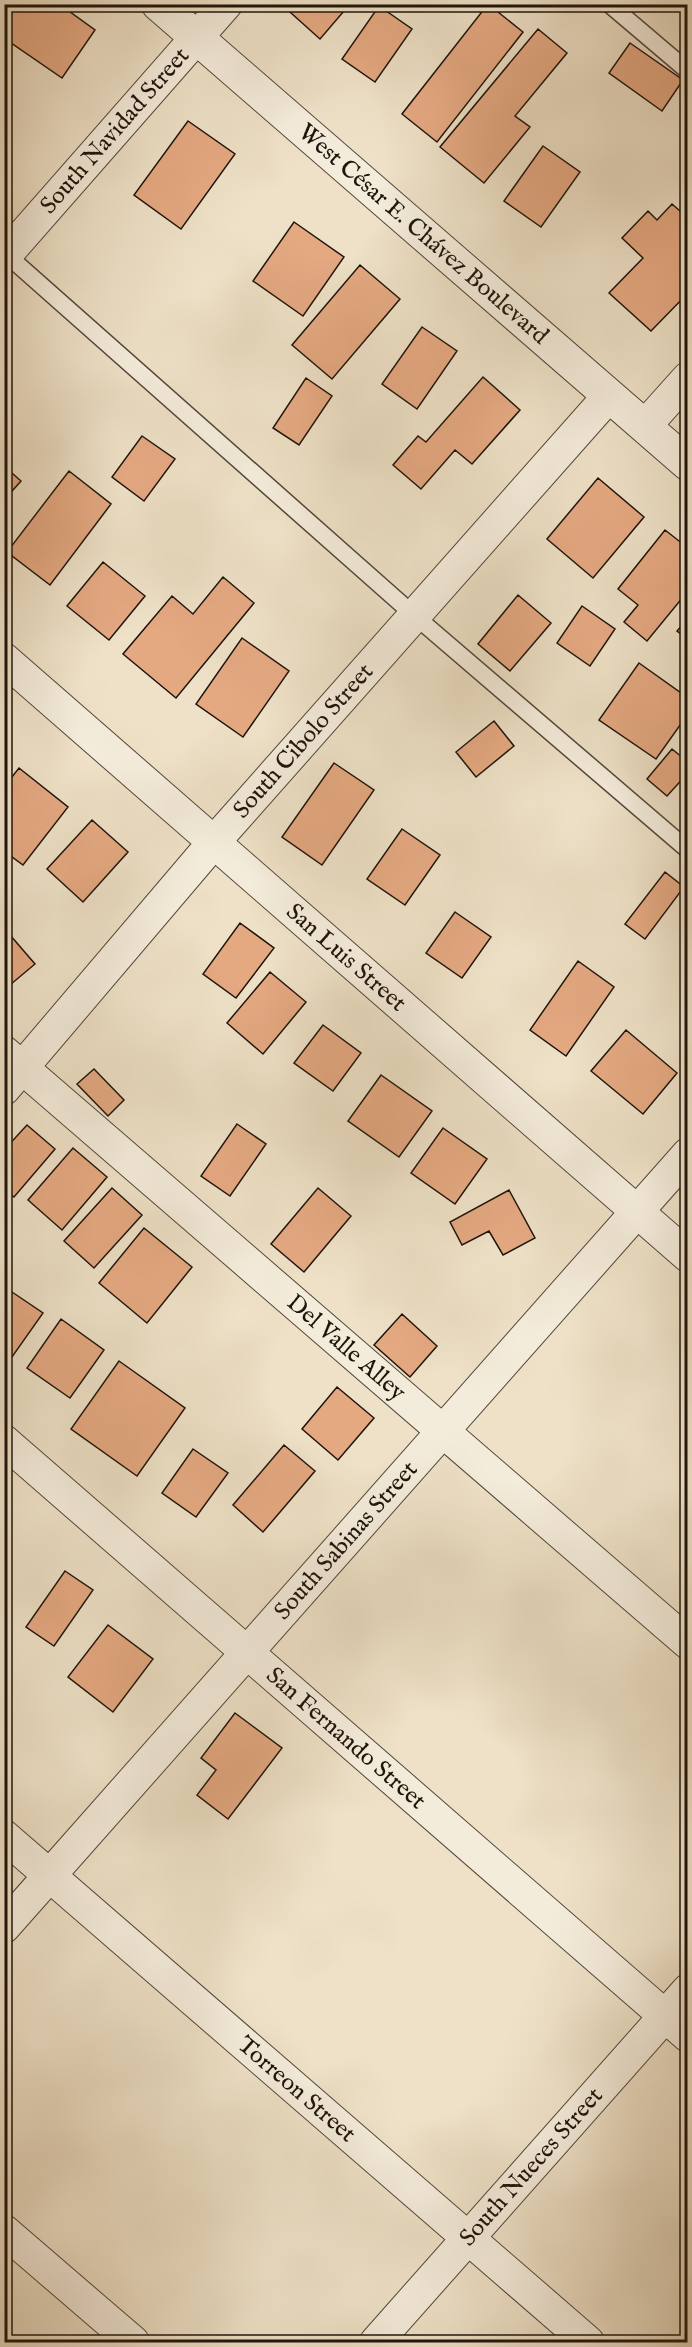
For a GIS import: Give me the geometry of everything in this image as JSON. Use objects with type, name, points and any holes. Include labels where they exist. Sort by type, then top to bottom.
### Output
[{"type":"street","name":"West César E. Chávez Boulevard","points":[[158,4],[687,464]]},
{"type":"street","name":"South Navidad Street","points":[[6,256],[226,4]]},
{"type":"street","points":[[645,426],[687,378]]},
{"type":"street","name":"South Cibolo Street","points":[[11,1070],[608,397]]},
{"type":"street","name":"San Luis Street","points":[[4,659],[687,1256]]},
{"type":"street","name":"Del Valle Alley","points":[[11,1070],[443,1430],[687,1643]]},
{"type":"street","name":"South Sabinas Street","points":[[4,1928],[687,1155]]},
{"type":"street","name":"San Fernando Street","points":[[4,1442],[676,2026]]},
{"type":"street","name":"Torreon Street","points":[[4,1836],[588,2343]]},
{"type":"street","name":"South Nueces Street","points":[[376,2343],[468,2239],[676,2026],[687,1990]]},
{"type":"street","points":[[4,2231],[133,2343]]},
{"type":"lane","points":[[609,4],[687,71]]},
{"type":"lane","points":[[6,256],[415,616],[687,850]]},
{"type":"building","points":[[18,4],[59,4],[95,30],[62,78],[4,38],[4,24]]},
{"type":"building","points":[[281,4],[350,4],[320,39]]},
{"type":"building","points":[[488,4],[523,32],[437,142],[402,114]]},
{"type":"building","points":[[379,6],[412,29],[375,82],[342,59]]},
{"type":"building","points":[[538,29],[567,53],[515,116],[530,127],[484,183],[440,147]]},
{"type":"building","points":[[630,43],[683,80],[662,111],[609,73]]},
{"type":"building","points":[[188,121],[235,154],[181,229],[134,195]]},
{"type":"building","points":[[543,146],[580,172],[541,227],[504,201]]},
{"type":"building","points":[[672,204],[688,218],[688,237],[685,240],[688,243],[688,293],[651,331],[609,293],[643,258],[622,238],[648,211],[657,220]]},
{"type":"building","points":[[294,222],[344,257],[303,316],[253,281]]},
{"type":"building","points":[[360,265],[400,299],[332,379],[292,345]]},
{"type":"building","points":[[422,327],[457,351],[417,409],[382,384]]},
{"type":"building","points":[[483,377],[520,410],[472,464],[455,450],[421,489],[393,465],[418,436],[426,442]]},
{"type":"building","points":[[306,378],[332,396],[299,445],[273,428]]},
{"type":"building","points":[[142,436],[175,459],[144,501],[112,477]]},
{"type":"building","points":[[4,466],[21,481],[4,500]]},
{"type":"building","points":[[69,471],[111,504],[50,585],[7,552]]},
{"type":"building","points":[[598,478],[644,517],[593,578],[547,539]]},
{"type":"building","points":[[665,530],[688,548],[688,591],[647,641],[624,622],[638,605],[618,589]]},
{"type":"building","points":[[103,562],[145,596],[109,640],[67,606]]},
{"type":"building","points":[[223,577],[254,603],[176,698],[123,654],[172,596],[193,614]]},
{"type":"building","points":[[518,595],[551,623],[510,671],[478,644]]},
{"type":"building","points":[[582,606],[615,629],[590,666],[557,643]]},
{"type":"building","points":[[688,618],[688,639],[677,631]]},
{"type":"building","points":[[242,638],[289,671],[243,737],[196,704]]},
{"type":"building","points":[[639,663],[688,698],[688,714],[656,759],[599,720]]},
{"type":"building","points":[[494,721],[514,746],[476,777],[456,752]]},
{"type":"building","points":[[672,749],[688,762],[688,773],[667,796],[647,779]]},
{"type":"building","points":[[334,763],[374,790],[322,865],[282,837]]},
{"type":"building","points":[[19,768],[68,807],[23,865],[4,851],[4,787]]},
{"type":"building","points":[[92,820],[128,852],[83,902],[47,869]]},
{"type":"building","points":[[402,829],[440,855],[405,905],[367,879]]},
{"type":"building","points":[[665,872],[684,887],[645,939],[625,924]]},
{"type":"building","points":[[455,912],[491,937],[462,978],[426,953]]},
{"type":"building","points":[[240,923],[274,948],[236,998],[203,974]]},
{"type":"building","points":[[4,928],[35,964],[4,990]]},
{"type":"building","points":[[578,961],[614,987],[566,1056],[530,1030]]},
{"type":"building","points":[[270,972],[306,1002],[263,1054],[227,1023]]},
{"type":"building","points":[[323,1025],[361,1053],[333,1091],[294,1063]]},
{"type":"building","points":[[626,1030],[677,1073],[643,1114],[591,1071]]},
{"type":"building","points":[[94,1069],[124,1100],[108,1116],[77,1084]]},
{"type":"building","points":[[381,1075],[432,1111],[399,1157],[348,1121]]},
{"type":"building","points":[[237,1124],[266,1144],[230,1196],[201,1176]]},
{"type":"building","points":[[27,1125],[55,1149],[14,1197],[4,1189],[4,1150]]},
{"type":"building","points":[[443,1128],[487,1159],[455,1204],[411,1173]]},
{"type":"building","points":[[73,1148],[107,1177],[62,1230],[28,1200]]},
{"type":"building","points":[[112,1188],[142,1215],[94,1268],[64,1241]]},
{"type":"building","points":[[318,1188],[351,1216],[304,1272],[271,1244]]},
{"type":"building","points":[[509,1190],[535,1238],[503,1255],[489,1231],[462,1245],[450,1222]]},
{"type":"building","points":[[144,1228],[192,1267],[147,1323],[99,1283]]},
{"type":"building","points":[[12,1292],[43,1313],[12,1357],[4,1351],[4,1302]]},
{"type":"building","points":[[402,1314],[437,1346],[410,1377],[374,1345]]},
{"type":"building","points":[[61,1319],[104,1350],[70,1398],[27,1368]]},
{"type":"building","points":[[119,1361],[185,1408],[137,1476],[71,1429]]},
{"type":"building","points":[[337,1387],[374,1418],[338,1460],[302,1429]]},
{"type":"building","points":[[284,1445],[315,1471],[263,1532],[233,1505]]},
{"type":"building","points":[[193,1449],[228,1473],[196,1517],[162,1493]]},
{"type":"building","points":[[65,1571],[93,1590],[54,1646],[26,1627]]},
{"type":"building","points":[[108,1625],[153,1659],[113,1712],[68,1677]]},
{"type":"building","points":[[235,1713],[282,1748],[228,1819],[197,1795],[216,1770],[201,1758]]}]
